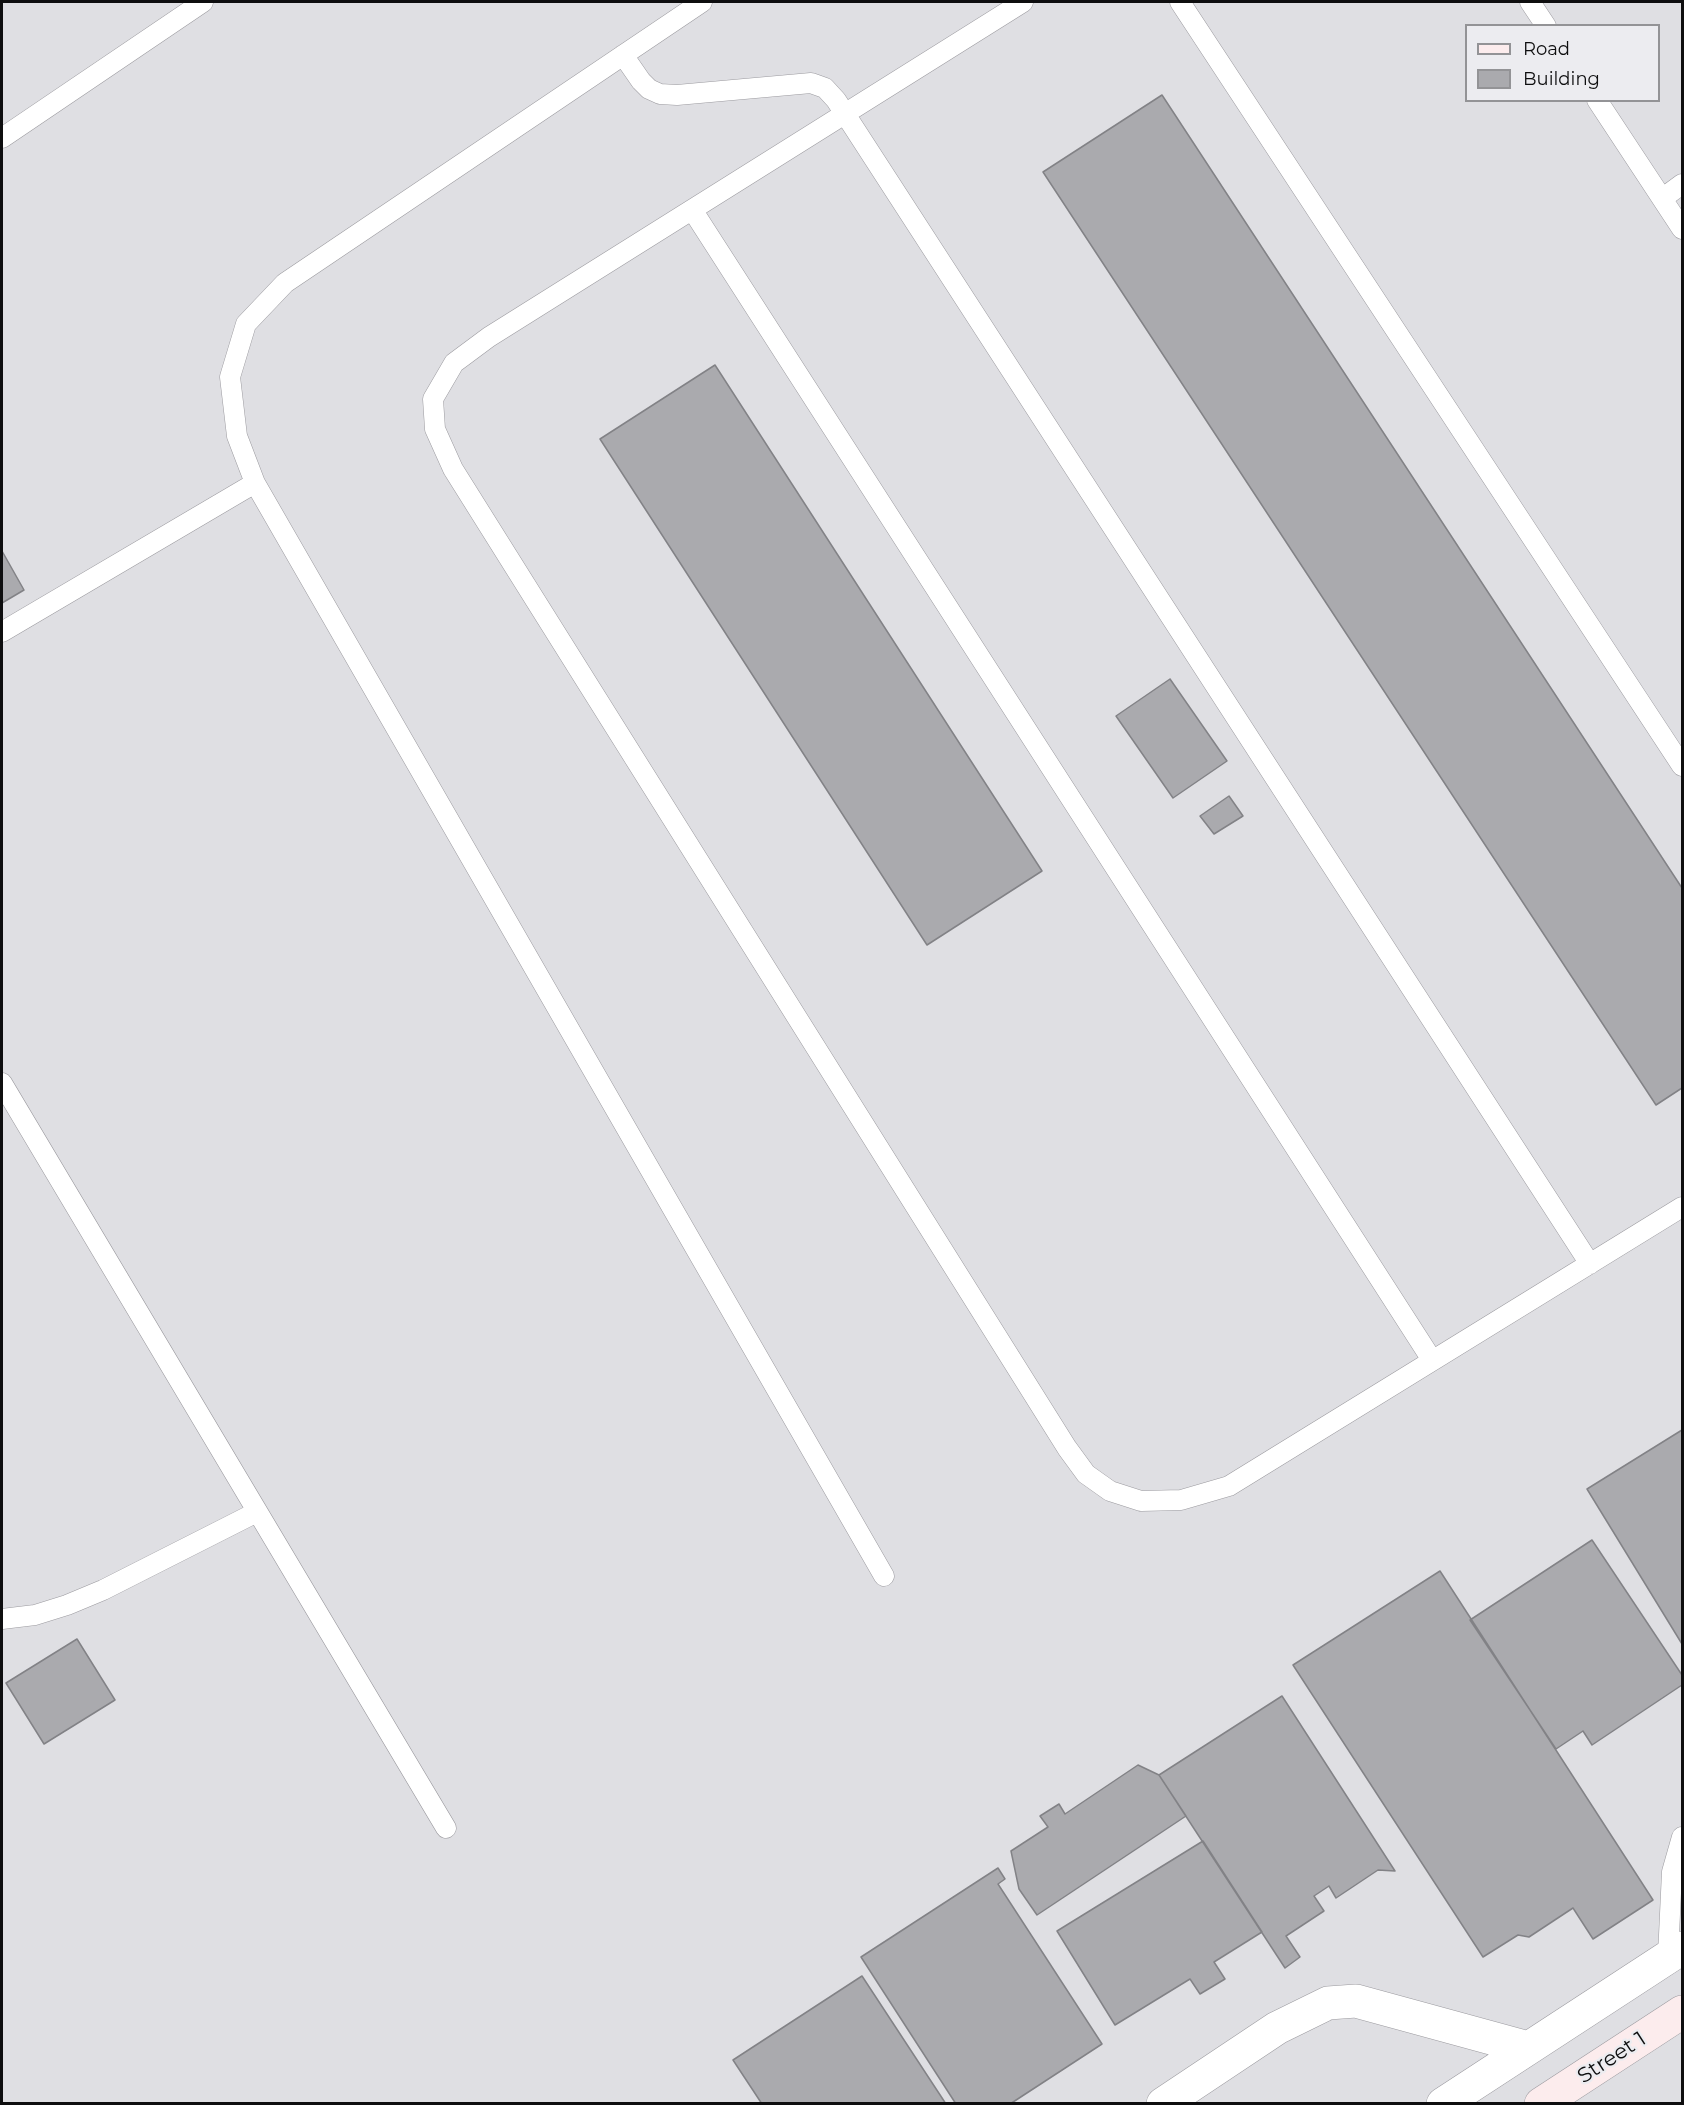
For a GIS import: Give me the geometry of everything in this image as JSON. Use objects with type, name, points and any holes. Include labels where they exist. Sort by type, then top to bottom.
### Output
[{"type":"street","points":[[1443,2103],[1676,1952]]},
{"type":"street","points":[[1162,2103],[1277,2028],[1328,2003],[1356,2001],[1528,2048]]},
{"type":"street","name":"Street 1","points":[[1541,2103],[1683,2012]]},
{"type":"lane","points":[[2,138],[203,2]]},
{"type":"lane","points":[[702,2],[285,282],[246,324],[230,377],[237,436],[255,483],[884,1576]]},
{"type":"lane","points":[[1023,2],[489,337],[454,363],[433,399],[435,429],[453,469],[1067,1448],[1086,1474],[1110,1491],[1141,1501],[1181,1500],[1229,1486],[1683,1207]]},
{"type":"lane","points":[[1180,2],[1683,766]]},
{"type":"lane","points":[[1530,2],[1545,24]]},
{"type":"lane","points":[[623,55],[641,81],[660,94],[676,95],[811,83],[825,88],[846,113],[1590,1264]]},
{"type":"lane","points":[[1598,102],[1683,229]]},
{"type":"lane","points":[[1663,198],[1683,184]]},
{"type":"lane","points":[[693,211],[1432,1360]]},
{"type":"lane","points":[[2,632],[255,483]]},
{"type":"lane","points":[[2,1083],[446,1828]]},
{"type":"lane","points":[[2,1619],[35,1615],[103,1590],[257,1512]]},
{"type":"lane","points":[[1676,1952],[1672,1872],[1683,1838]]},
{"type":"building","points":[[1162,95],[1682,888],[1682,1088],[1656,1105],[1043,172]]},
{"type":"building","points":[[715,365],[1042,871],[927,945],[600,439]]},
{"type":"building","points":[[2,551],[24,590],[2,603]]},
{"type":"building","points":[[1170,679],[1227,761],[1173,798],[1116,716]]},
{"type":"building","points":[[1229,796],[1243,816],[1214,834],[1200,816]]},
{"type":"building","points":[[1682,1430],[1682,1644],[1587,1489]]},
{"type":"building","points":[[1592,1540],[1682,1675],[1682,1685],[1592,1745],[1583,1731],[1556,1749],[1470,1620]]},
{"type":"building","points":[[1440,1571],[1653,1900],[1593,1939],[1573,1908],[1529,1937],[1518,1935],[1483,1957],[1293,1665]]},
{"type":"building","points":[[77,1639],[115,1700],[44,1744],[6,1683]]},
{"type":"building","points":[[1282,1696],[1395,1871],[1378,1870],[1336,1898],[1329,1886],[1314,1896],[1324,1911],[1286,1936],[1300,1957],[1285,1968],[1159,1775]]},
{"type":"building","points":[[1138,1765],[1159,1775],[1186,1816],[1037,1915],[1019,1889],[1011,1851],[1048,1827],[1040,1816],[1059,1804],[1065,1814]]},
{"type":"building","points":[[1203,1841],[1262,1932],[1214,1962],[1225,1979],[1200,1994],[1190,1979],[1115,2025],[1057,1931]]},
{"type":"building","points":[[998,1868],[1005,1879],[998,1884],[1102,2044],[1010,2104],[956,2104],[861,1957]]},
{"type":"building","points":[[862,1976],[946,2104],[762,2104],[733,2060]]}]
